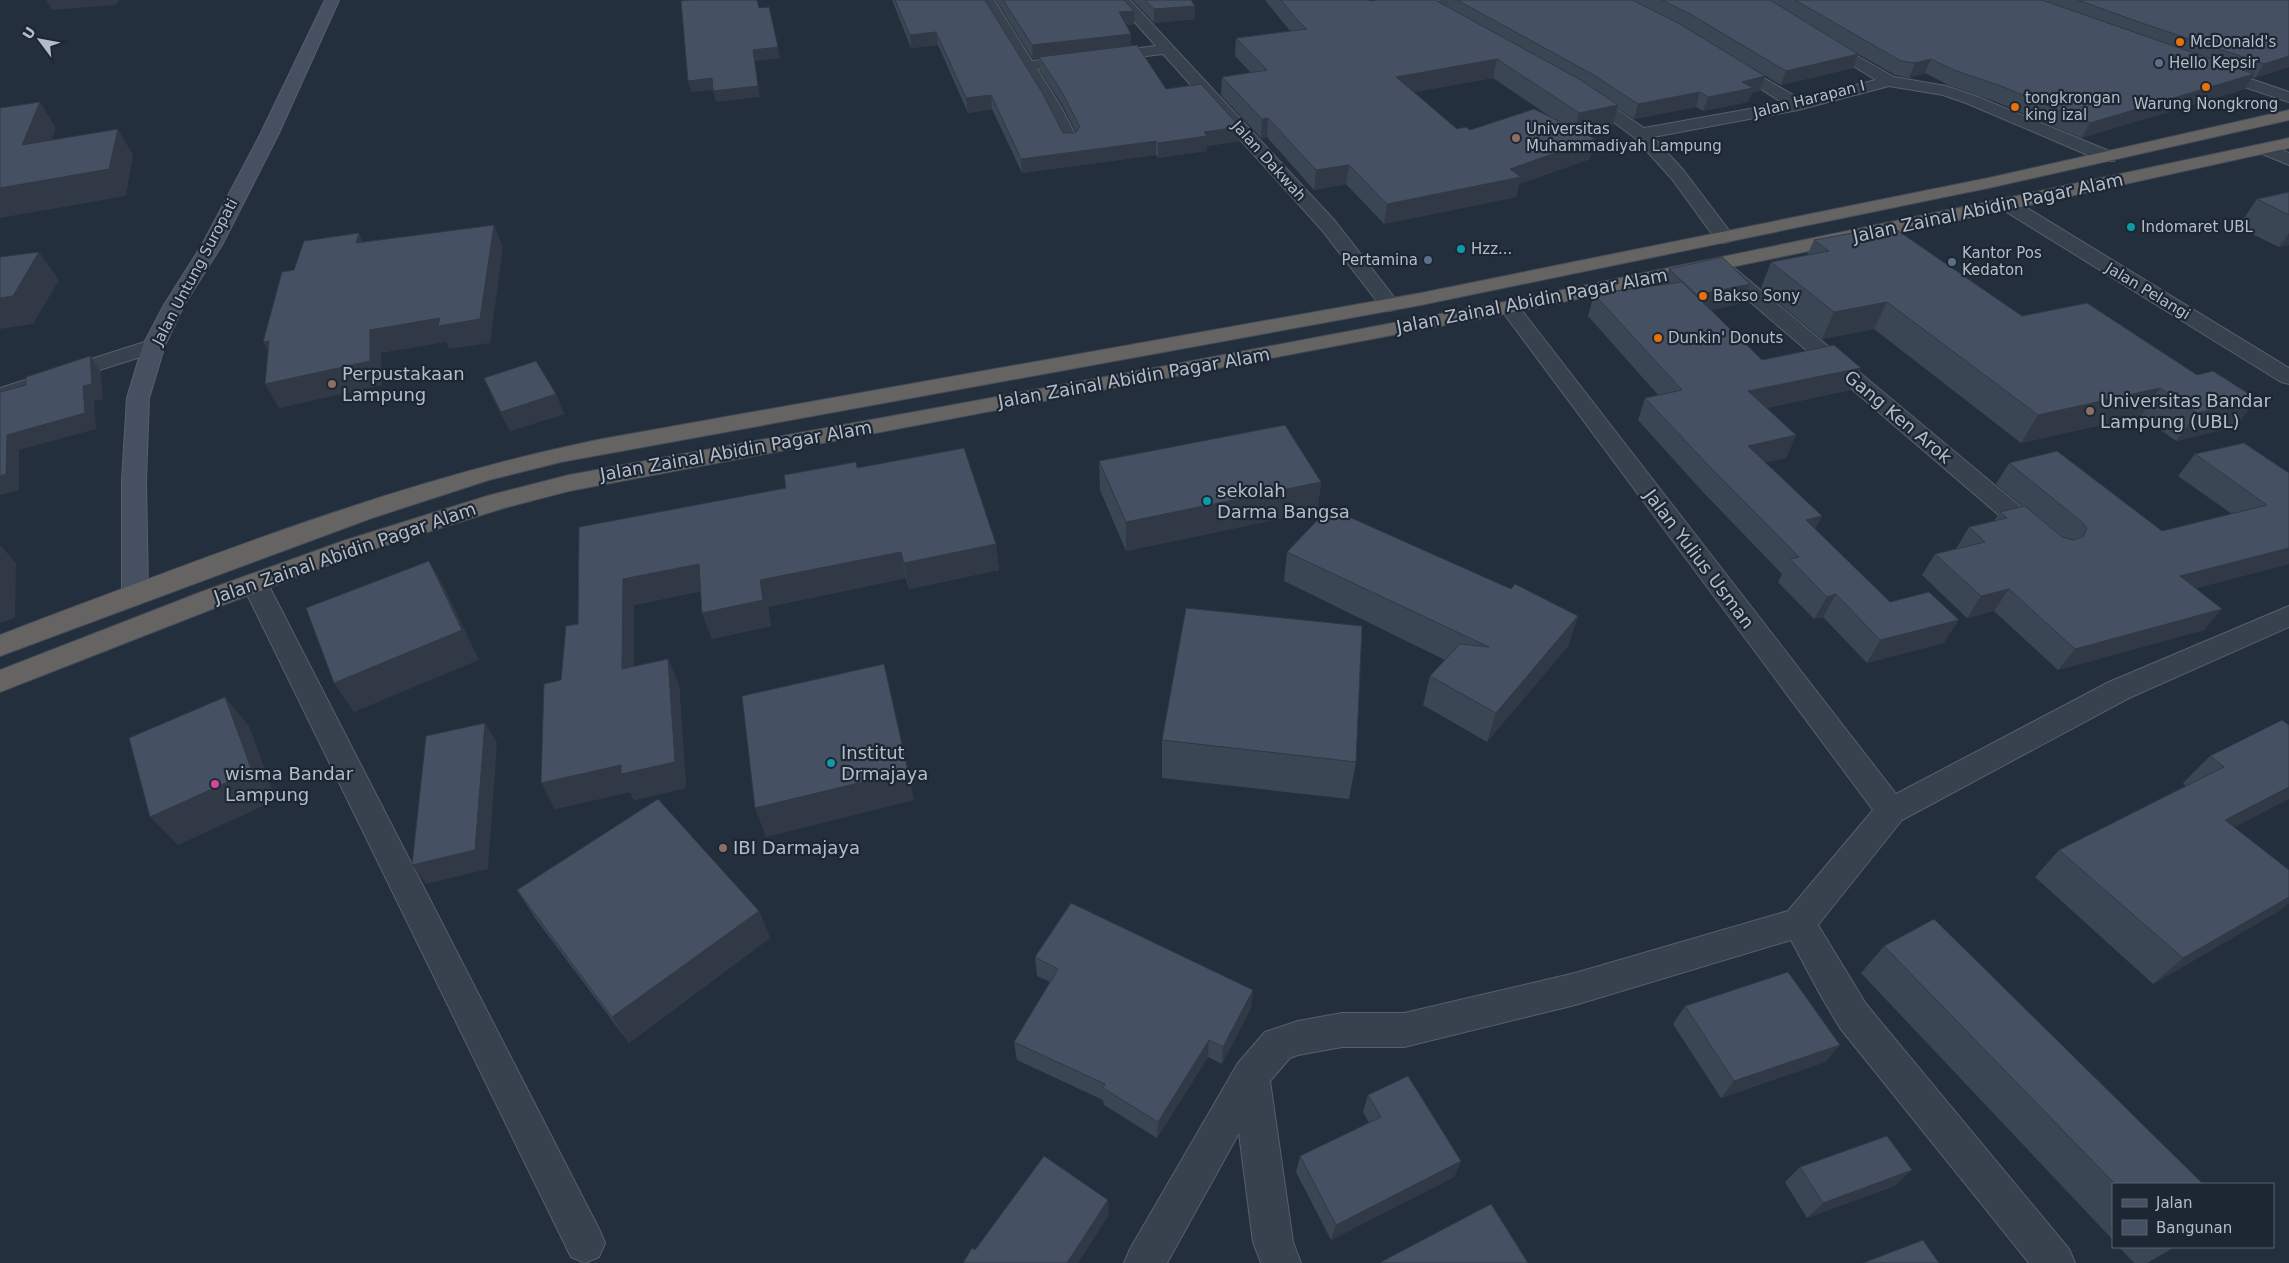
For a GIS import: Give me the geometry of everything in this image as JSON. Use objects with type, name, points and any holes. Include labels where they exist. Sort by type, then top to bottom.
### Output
[{"type":"highway","name":"Jalan Zainal Abidin Pagar Alam","points":[[0,646],[135,594],[402,498],[497,468],[583,450],[1390,305],[2108,157],[2289,115]]},
{"type":"highway","name":"Jalan Zainal Abidin Pagar Alam","points":[[0,681],[381,538],[500,500],[569,483],[1176,371],[1508,307],[2289,144]]},
{"type":"highway","points":[[1013,373],[1022,399]]},
{"type":"main road","name":"Jalan Untung Suropati","points":[[135,594],[134,480],[138,398],[154,345],[174,304],[212,244],[269,134],[332,0]]},
{"type":"street","points":[[987,0],[1053,107],[1070,142]]},
{"type":"street","name":"Jalan Dakwah","points":[[1122,0],[1328,225],[1390,305]]},
{"type":"street","points":[[1421,4],[1462,0]]},
{"type":"street","points":[[1421,4],[1444,17]]},
{"type":"street","name":"Jalan Harapan I","points":[[1814,36],[1889,81],[1946,91],[1972,100],[2108,157]]},
{"type":"street","points":[[1028,66],[1168,49]]},
{"type":"street","points":[[1722,58],[1798,105]]},
{"type":"street","points":[[2197,66],[2289,97]]},
{"type":"street","name":"Jalan Harapan I","points":[[1641,134],[1798,105],[1889,81]]},
{"type":"street","points":[[1572,88],[1641,134],[1678,176],[1724,237]]},
{"type":"street","points":[[2266,149],[2289,160]]},
{"type":"street","name":"Jalan Pelangi","points":[[2007,204],[2289,377]]},
{"type":"street","name":"Gang Ken Arok","points":[[1717,264],[2049,545]]},
{"type":"street","name":"Jalan Yulius Usman","points":[[1508,307],[1891,811]]},
{"type":"street","points":[[0,394],[154,345]]},
{"type":"street","points":[[255,584],[585,1243]]},
{"type":"street","points":[[1144,1263],[1252,1076],[1278,1044],[1298,1038],[1342,1030],[1404,1030],[1575,989],[1799,923],[1891,811],[2119,690],[2289,616]]},
{"type":"street","points":[[1799,923],[1833,986],[1853,1016],[2055,1263]]},
{"type":"street","points":[[1252,1076],[1273,1242],[1281,1263]]},
{"type":"building","points":[[757,0],[759,8],[769,7],[778,47],[753,50],[758,86],[713,91],[712,78],[688,81],[681,1]]},
{"type":"building","points":[[895,0],[985,0],[1043,94],[1063,133],[1075,133],[1080,127],[1062,92],[1039,57],[1137,45],[1166,89],[1201,84],[1240,127],[1204,132],[1207,136],[1021,159],[991,95],[966,98],[936,32],[910,35]]},
{"type":"building","points":[[1003,0],[1124,0],[1134,11],[1119,12],[1131,34],[1032,45]]},
{"type":"building","points":[[1145,0],[1191,0],[1195,6],[1154,9]]},
{"type":"building","points":[[1281,0],[1435,0],[1579,79],[1618,105],[1579,113],[1497,59],[1396,77],[1457,129],[1466,127],[1470,130],[1534,109],[1595,139],[1510,169],[1521,177],[1387,204],[1349,165],[1316,170],[1268,118],[1262,119],[1222,77],[1267,70],[1236,38],[1307,29]]},
{"type":"building","points":[[1457,0],[1632,0],[1678,23],[1765,76],[1742,82],[1753,88],[1708,97],[1700,92],[1638,104],[1592,74]]},
{"type":"building","points":[[1662,0],[1770,0],[1858,54],[1786,71],[1690,14]]},
{"type":"building","points":[[1795,0],[2042,0],[2254,74],[2090,123],[2001,86],[1954,70],[1931,59],[1915,63],[1901,61]]},
{"type":"building","points":[[2078,0],[2289,0],[2289,56],[2264,64]]},
{"type":"building","points":[[40,102],[22,145],[118,129],[109,169],[0,188],[0,108]]},
{"type":"building","points":[[2289,192],[2289,215],[2257,199]]},
{"type":"building","points":[[494,225],[480,319],[438,326],[440,318],[370,330],[370,361],[265,384],[269,341],[263,342],[282,272],[294,270],[304,241],[359,233],[356,243]]},
{"type":"building","points":[[1891,226],[2022,316],[2087,303],[2197,375],[2213,371],[2257,399],[2197,413],[2160,388],[2038,415],[1887,302],[1834,312],[1771,262],[1829,251],[1814,240]]},
{"type":"building","points":[[39,252],[13,296],[0,298],[0,257]]},
{"type":"building","points":[[1722,257],[1750,284],[1697,295],[1669,269]]},
{"type":"building","points":[[1682,282],[1762,360],[1834,345],[1861,368],[1748,391],[1796,435],[1748,446],[1822,516],[1806,520],[1890,602],[1929,592],[1959,620],[1880,640],[1836,594],[1827,597],[1790,559],[1799,557],[1645,398],[1682,390],[1594,294]]},
{"type":"building","points":[[90,356],[92,384],[83,386],[85,413],[7,435],[6,474],[0,476],[0,392],[26,385],[26,377]]},
{"type":"building","points":[[536,361],[556,394],[501,412],[484,378]]},
{"type":"building","points":[[1285,425],[1321,482],[1126,522],[1099,461]]},
{"type":"building","points":[[2244,443],[2289,473],[2289,548],[2180,576],[2222,609],[2075,649],[2009,589],[1981,596],[1935,554],[1985,542],[1969,527],[2007,518],[2000,512],[2025,506],[2062,537],[2073,540],[2083,537],[2087,528],[2082,522],[2009,463],[2057,451],[2162,531],[2267,505],[2195,454]]},
{"type":"building","points":[[964,448],[996,544],[904,563],[901,552],[760,580],[763,600],[702,613],[699,564],[623,579],[622,669],[668,659],[675,762],[621,774],[621,765],[541,783],[544,684],[561,680],[566,626],[578,624],[579,527],[786,488],[784,475],[856,462],[857,468]]},
{"type":"building","points":[[1329,508],[1511,589],[1515,584],[1578,616],[1496,713],[1430,676],[1460,644],[1489,647],[1287,552]]},
{"type":"building","points":[[429,561],[462,630],[334,683],[306,608]]},
{"type":"building","points":[[1186,608],[1362,626],[1356,762],[1162,740]]},
{"type":"building","name":"Institut Drmajaya","points":[[884,664],[908,771],[755,808],[742,696]]},
{"type":"building","points":[[225,697],[252,771],[150,817],[129,738]]},
{"type":"building","points":[[2282,720],[2289,725],[2289,787],[2225,820],[2289,870],[2289,897],[2183,958],[2059,850],[2224,767],[2210,756]]},
{"type":"building","points":[[485,723],[475,850],[412,865],[426,736]]},
{"type":"building","points":[[658,799],[759,911],[612,1017],[517,890]]},
{"type":"building","points":[[1071,903],[1253,990],[1223,1047],[1209,1040],[1158,1122],[1103,1088],[1105,1084],[1014,1042],[1058,969],[1035,957]]},
{"type":"building","points":[[1934,919],[2202,1183],[2114,1183],[1884,946]]},
{"type":"building","points":[[1788,972],[1840,1045],[1734,1081],[1685,1006]]},
{"type":"building","points":[[1408,1076],[1461,1161],[1336,1225],[1300,1156],[1381,1117],[1368,1095]]},
{"type":"building","points":[[1887,1136],[1912,1170],[1823,1203],[1800,1167]]},
{"type":"building","points":[[1044,1156],[1108,1200],[1067,1263],[963,1263],[972,1248],[975,1250]]},
{"type":"building","points":[[1491,1204],[1528,1263],[1379,1263]]},
{"type":"building","points":[[1923,1240],[1939,1263],[1863,1263]]},
{"type":"place","name":"McDonald's","points":[[2180,42]]},
{"type":"place","name":"Hello Kepsir","points":[[2159,63]]},
{"type":"place","name":"Warung Nongkrong","points":[[2206,87]]},
{"type":"place","name":"tongkrongan king izal","points":[[2015,107]]},
{"type":"place","name":"Universitas Muhammadiyah Lampung","points":[[1516,138]]},
{"type":"place","name":"Indomaret UBL","points":[[2131,227]]},
{"type":"place","name":"Hzz...","points":[[1461,249]]},
{"type":"place","name":"Pertamina","points":[[1428,260]]},
{"type":"place","name":"Kantor Pos Kedaton","points":[[1952,262]]},
{"type":"place","name":"Bakso Sony","points":[[1703,296]]},
{"type":"place","name":"Dunkin' Donuts","points":[[1658,338]]},
{"type":"place","name":"Perpustakaan Lampung","points":[[332,384]]},
{"type":"place","name":"Universitas Bandar Lampung (UBL)","points":[[2090,411]]},
{"type":"place","name":"sekolah Darma Bangsa","points":[[1207,501]]},
{"type":"place","name":"Institut Drmajaya","points":[[831,763]]},
{"type":"place","name":"wisma Bandar Lampung","points":[[215,784]]},
{"type":"place","name":"IBI Darmajaya","points":[[723,848]]}]
